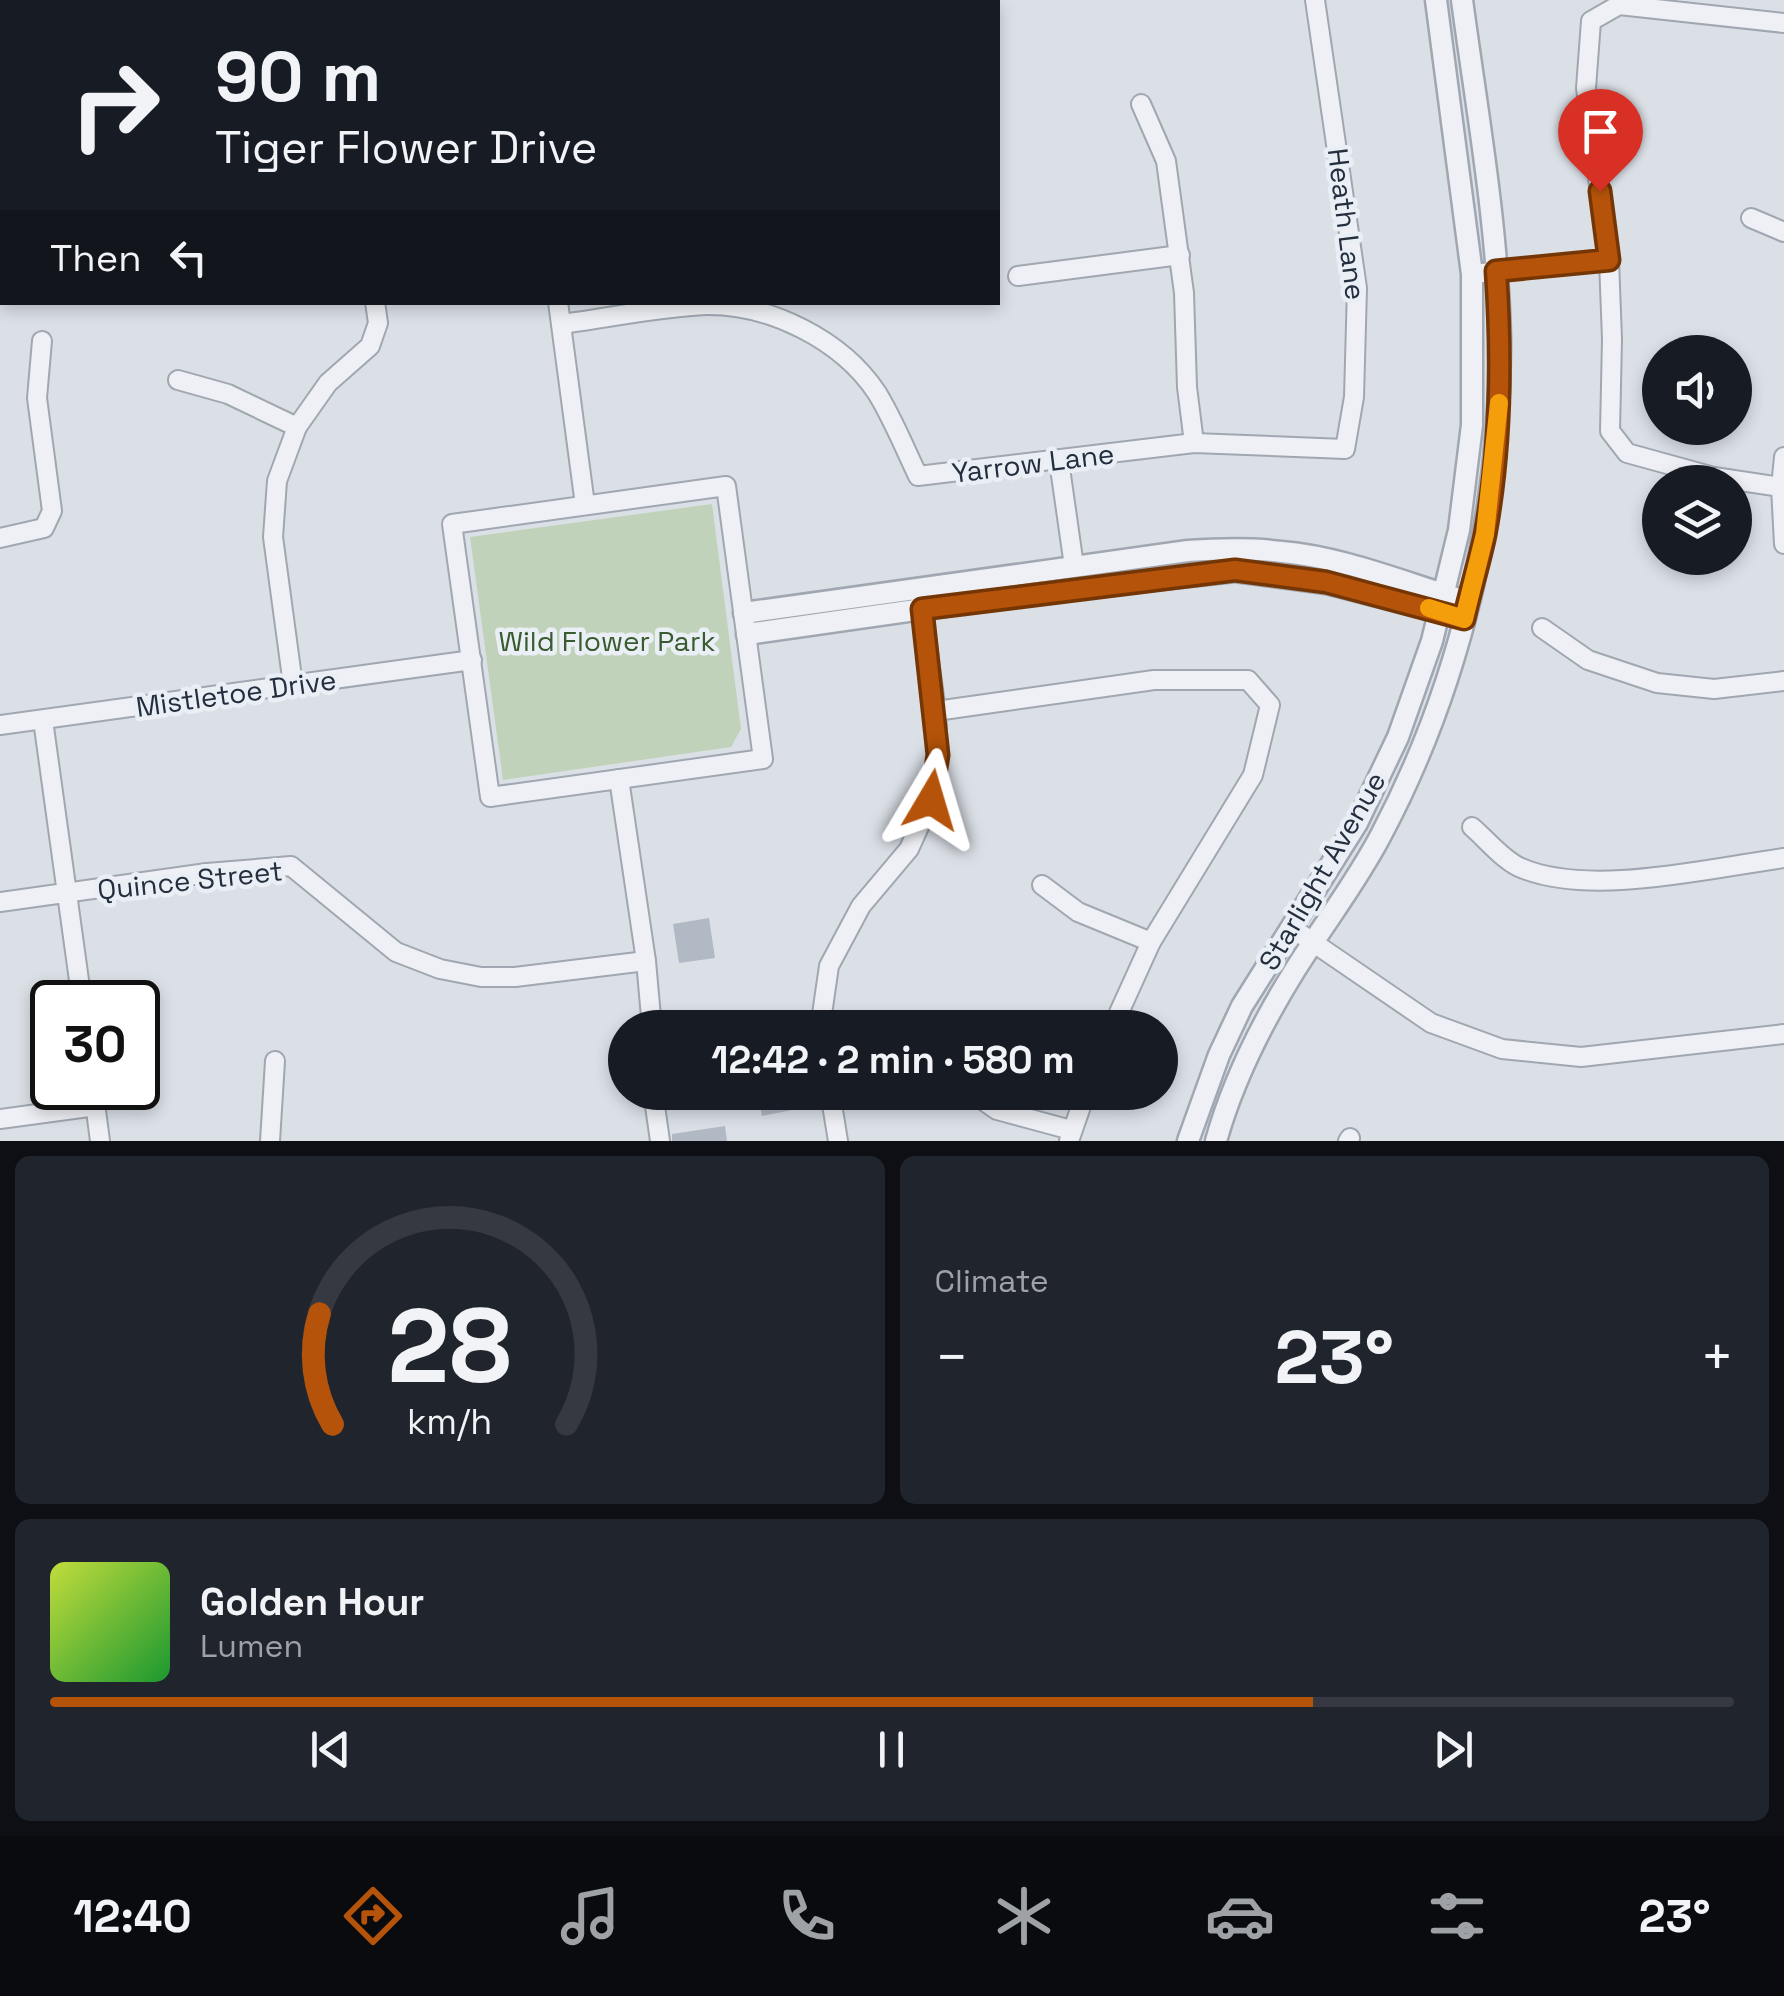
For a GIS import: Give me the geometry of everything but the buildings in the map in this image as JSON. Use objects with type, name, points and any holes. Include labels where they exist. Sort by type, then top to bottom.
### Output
[{"type":"street","name":"Heath Lane","points":[[1315,0],[1357,288],[1356,366],[1346,449]]},
{"type":"street","name":"Starlight Avenue","points":[[1188,1141],[1242,1006],[1358,823],[1398,737],[1432,641],[1459,530],[1472,424],[1472,274],[1436,0]]},
{"type":"street","name":"Starlight Avenue","points":[[1216,1141],[1266,1018],[1381,836],[1422,747],[1457,648],[1485,534],[1498,426],[1500,339],[1496,271],[1462,0]]},
{"type":"street","points":[[1781,487],[1714,477],[1626,453],[1610,431],[1609,260],[1586,88],[1590,20],[1619,5],[1784,23]]},
{"type":"street","points":[[1141,104],[1166,162],[1180,255],[1194,443]]},
{"type":"street","points":[[1750,218],[1784,232]]},
{"type":"street","points":[[1018,276],[1180,255]]},
{"type":"street","points":[[1472,274],[1609,260]]},
{"type":"street","points":[[293,685],[273,537],[277,481],[296,427],[328,383],[370,346],[378,323],[375,305]]},
{"type":"street","points":[[558,305],[585,505]]},
{"type":"street","name":"Yarrow Lane","points":[[561,324],[727,305],[782,320],[816,336],[856,367],[877,394],[918,476],[1194,443],[1346,449]]},
{"type":"street","points":[[0,538],[44,528],[52,511],[37,398],[42,341]]},
{"type":"street","points":[[178,380],[228,394],[296,427]]},
{"type":"street","points":[[1784,457],[1784,544]]},
{"type":"street","points":[[1059,461],[1074,566]]},
{"type":"street","points":[[726,486],[763,758],[490,797],[452,524],[585,505],[726,486]]},
{"type":"street","points":[[920,599],[1074,566],[1188,550],[1285,552],[1339,562],[1441,603]]},
{"type":"street","points":[[745,623],[920,599],[1235,570],[1326,582],[1466,610]]},
{"type":"street","points":[[823,1010],[829,966],[861,906],[909,848],[931,800],[938,755],[936,711],[920,599]]},
{"type":"street","points":[[1542,628],[1588,660],[1657,683],[1714,689],[1784,681]]},
{"type":"street","name":"Mistletoe Drive","points":[[0,725],[472,660]]},
{"type":"street","points":[[936,711],[1154,680],[1248,680],[1270,705],[1252,775],[1152,942],[1120,1010]]},
{"type":"street","points":[[42,720],[79,980]]},
{"type":"street","points":[[619,779],[650,1010]]},
{"type":"street","points":[[1472,827],[1516,866],[1560,880],[1605,882],[1784,858]]},
{"type":"street","name":"Quince Street","points":[[0,902],[206,873],[292,866],[396,952],[440,969],[514,978],[646,961]]},
{"type":"street","points":[[1042,884],[1078,912],[1152,942]]},
{"type":"street","points":[[1292,928],[1431,1023],[1502,1048],[1581,1058],[1784,1034]]},
{"type":"street","points":[[270,1141],[275,1061]]},
{"type":"street","points":[[0,1120],[41,1110]]},
{"type":"street","points":[[96,1110],[100,1141]]},
{"type":"street","points":[[653,1110],[654,1140]]},
{"type":"street","points":[[833,1110],[838,1141]]},
{"type":"street","points":[[997,1110],[1070,1136],[1079,1110]]},
{"type":"green space","name":"Wild Flower Park","points":[[712,504],[741,729],[731,747],[503,780],[470,537]]},
{"type":"slow traffic","points":[[1429,608],[1464,619],[1485,534],[1499,403]]},
{"type":"route","points":[[931,800],[938,755],[936,711],[922,609],[1235,570],[1326,582],[1464,619],[1485,534],[1498,426],[1500,339],[1496,271],[1609,260],[1600,191]]}]
